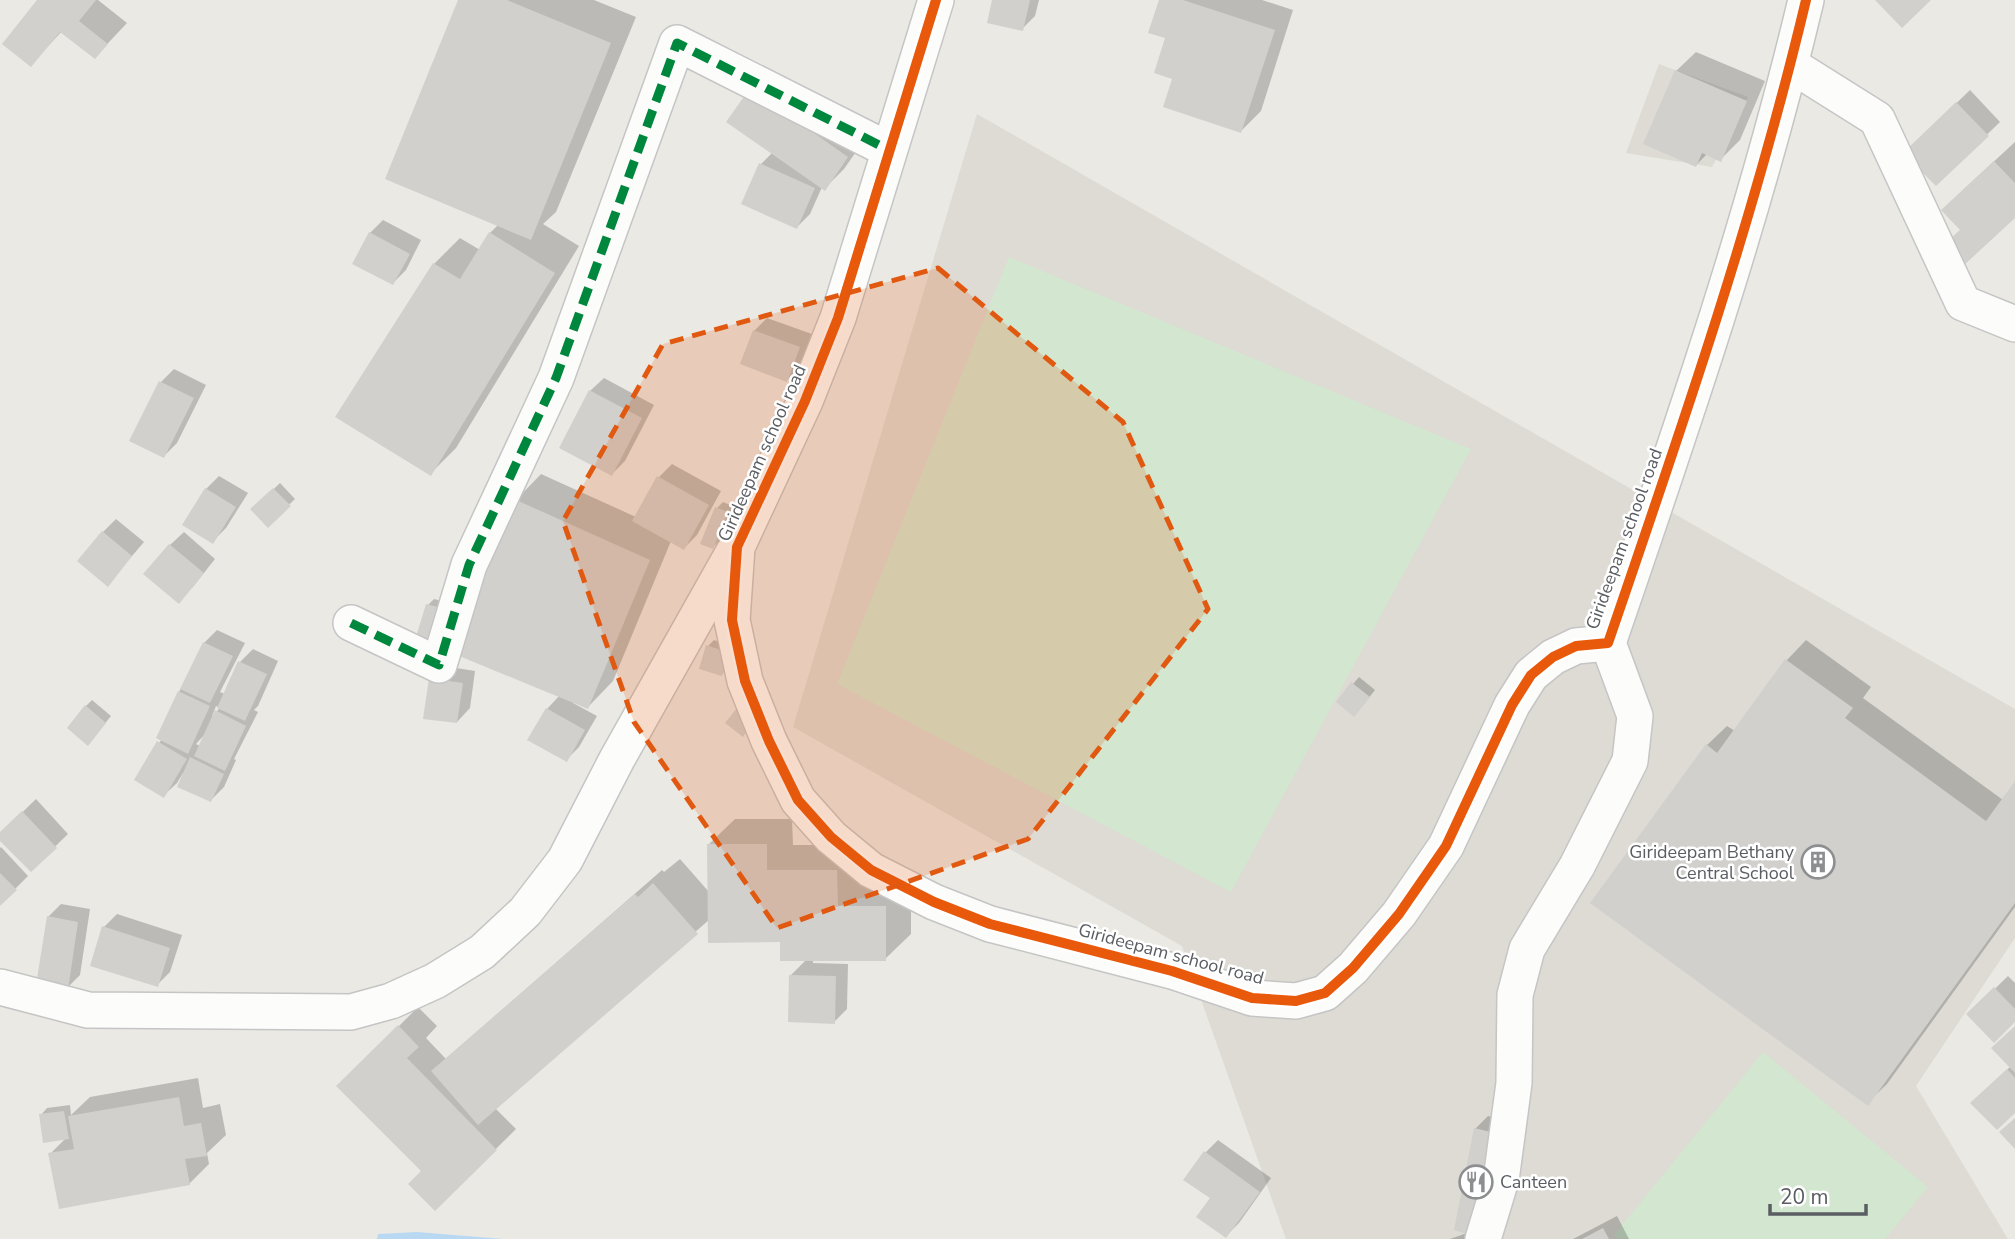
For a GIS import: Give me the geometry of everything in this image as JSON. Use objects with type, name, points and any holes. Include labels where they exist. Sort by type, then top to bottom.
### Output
[{"type":"street","name":"Girideepam school road","points":[[936,0],[838,318],[805,401],[737,547],[732,620],[745,681],[769,741],[798,800],[831,838],[871,870],[934,902],[990,924],[1172,971],[1252,998],[1296,1001],[1325,993],[1353,968],[1399,914],[1446,846],[1512,705],[1531,674],[1553,657],[1576,646],[1608,643],[1740,248],[1791,65],[1806,0]]},
{"type":"street","points":[[351,623],[439,665],[469,565],[556,378],[677,43],[890,150]]},
{"type":"street","points":[[1791,65],[1877,119],[1963,303],[2015,324]]},
{"type":"street","points":[[0,987],[88,1010],[351,1012],[391,1001],[435,981],[481,953],[525,912],[565,860],[630,734],[737,547]]},
{"type":"street","points":[[1483,1239],[1501,1180],[1514,1083],[1516,995],[1527,949],[1577,866],[1630,761],[1635,716],[1608,643]]},
{"type":"highlighted area","points":[[938,268],[1123,422],[1208,609],[1028,839],[777,928],[634,722],[563,521],[663,344]]},
{"type":"shaded area","points":[[1659,64],[1748,97],[1712,167],[1626,153]]},
{"type":"shaded area","points":[[977,114],[2015,709],[2015,938],[1916,1086],[2008,1239],[1286,1239],[1182,946],[793,727]]},
{"type":"green space","points":[[1009,257],[1471,449],[1231,892],[837,684]]},
{"type":"green space","points":[[1763,1052],[1928,1187],[1885,1239],[1619,1239],[1614,1235]]},
{"type":"water","points":[[417,1232],[503,1239],[377,1239],[378,1234]]},
{"type":"building","points":[[37,0],[96,0],[79,21],[108,44],[95,59],[60,32],[31,67],[2,44]]},
{"type":"building","points":[[458,0],[507,0],[611,43],[531,240],[385,179]]},
{"type":"building","points":[[992,0],[1030,0],[1023,31],[987,23]]},
{"type":"building","points":[[1159,0],[1183,0],[1275,30],[1241,133],[1163,107],[1172,79],[1154,73],[1165,38],[1148,33]]},
{"type":"building","points":[[1875,0],[1931,0],[1902,28]]},
{"type":"building","points":[[1675,70],[1747,101],[1721,162],[1702,153],[1696,167],[1643,144]]},
{"type":"building","points":[[750,88],[848,157],[825,191],[726,122]]},
{"type":"building","points":[[1956,102],[1989,136],[1936,186],[1903,153]]},
{"type":"building","points":[[1994,161],[2015,183],[2015,218],[1963,266],[1943,245],[1960,230],[1941,210]]},
{"type":"building","points":[[759,163],[815,188],[797,229],[741,204]]},
{"type":"building","points":[[369,232],[410,254],[393,285],[352,264]]},
{"type":"building","points":[[489,232],[555,273],[431,476],[335,417],[433,263],[460,279]]},
{"type":"building","points":[[753,330],[800,347],[787,382],[740,364]]},
{"type":"building","points":[[159,381],[194,398],[164,458],[129,441]]},
{"type":"building","points":[[589,390],[642,418],[612,476],[559,448]]},
{"type":"building","points":[[657,476],[709,505],[684,550],[632,521]]},
{"type":"building","points":[[205,488],[236,507],[213,544],[182,525]]},
{"type":"building","points":[[273,488],[291,506],[268,528],[250,509]]},
{"type":"building","points":[[514,499],[650,560],[588,709],[452,653]]},
{"type":"building","points":[[715,507],[728,512],[713,549],[700,544]]},
{"type":"building","points":[[102,531],[132,556],[108,587],[77,561]]},
{"type":"building","points":[[169,544],[204,573],[179,604],[143,574]]},
{"type":"building","points":[[426,604],[441,608],[432,642],[416,637]]},
{"type":"building","points":[[203,642],[233,656],[210,703],[180,689]]},
{"type":"building","points":[[706,645],[730,653],[722,676],[699,669]]},
{"type":"building","name":"Girideepam Bethany Central School","points":[[1785,659],[1853,708],[1845,718],[1986,821],[2015,781],[2015,903],[1868,1106],[1590,903],[1706,744],[1717,753]]},
{"type":"building","points":[[238,661],[267,674],[245,721],[217,708]]},
{"type":"building","points":[[429,678],[463,683],[457,723],[423,719]]},
{"type":"building","points":[[1351,682],[1370,697],[1354,717],[1336,702]]},
{"type":"building","points":[[178,691],[210,706],[188,754],[156,738]]},
{"type":"building","points":[[85,705],[106,723],[88,746],[67,728]]},
{"type":"building","points":[[546,708],[585,730],[567,762],[527,740]]},
{"type":"building","points":[[737,708],[754,721],[743,737],[725,723]]},
{"type":"building","points":[[215,710],[246,726],[225,771],[194,756]]},
{"type":"building","points":[[157,741],[187,759],[164,798],[134,780]]},
{"type":"building","points":[[190,757],[224,774],[211,802],[177,787]]},
{"type":"building","points":[[22,811],[57,848],[31,872],[0,841],[0,832]]},
{"type":"building","points":[[707,844],[767,844],[767,870],[837,870],[838,906],[886,906],[886,961],[780,961],[780,942],[708,943]]},
{"type":"building","points":[[0,873],[17,890],[0,906]]},
{"type":"building","points":[[653,883],[698,934],[478,1125],[431,1071],[635,894],[638,897]]},
{"type":"building","points":[[47,916],[78,922],[68,990],[36,985]]},
{"type":"building","points":[[102,926],[170,948],[158,987],[90,966]]},
{"type":"building","points":[[789,975],[836,976],[835,1024],[788,1022]]},
{"type":"building","points":[[1994,987],[2015,1009],[2015,1022],[1994,1043],[1966,1014]]},
{"type":"building","points":[[398,1025],[419,1047],[407,1058],[497,1150],[435,1211],[408,1184],[421,1171],[336,1086]]},
{"type":"building","points":[[2015,1026],[2015,1073],[1991,1048]]},
{"type":"building","points":[[2007,1069],[2015,1078],[2015,1113],[1997,1130],[1970,1103]]},
{"type":"building","points":[[179,1097],[184,1126],[201,1123],[207,1156],[185,1159],[190,1185],[59,1209],[48,1153],[74,1149],[68,1116]]},
{"type":"building","points":[[64,1111],[69,1139],[43,1143],[39,1114]]},
{"type":"building","points":[[2015,1118],[2015,1149],[1999,1132]]},
{"type":"building","name":"Canteen","points":[[1474,1128],[1499,1134],[1476,1237],[1454,1230]]},
{"type":"building","points":[[1204,1151],[1260,1192],[1226,1238],[1196,1217],[1210,1198],[1183,1180]]},
{"type":"building","points":[[1603,1228],[1609,1239],[1582,1239]]},
{"type":"marked path","points":[[351,623],[439,665],[469,565],[556,378],[677,43],[889,150]]},
{"type":"cycle path","points":[[936,0],[838,318],[805,401],[737,547],[732,620],[745,681],[769,741],[798,800],[831,837],[871,870],[934,902],[990,924],[1172,971],[1252,998],[1296,1001],[1325,993],[1353,968],[1399,914],[1446,846],[1512,705],[1531,675],[1553,657],[1576,646],[1608,643],[1740,244],[1786,82],[1806,0]]},
{"type":"place","name":"Girideepam Bethany Central School","points":[[1818,862]]},
{"type":"place","name":"Canteen","points":[[1476,1182]]}]
